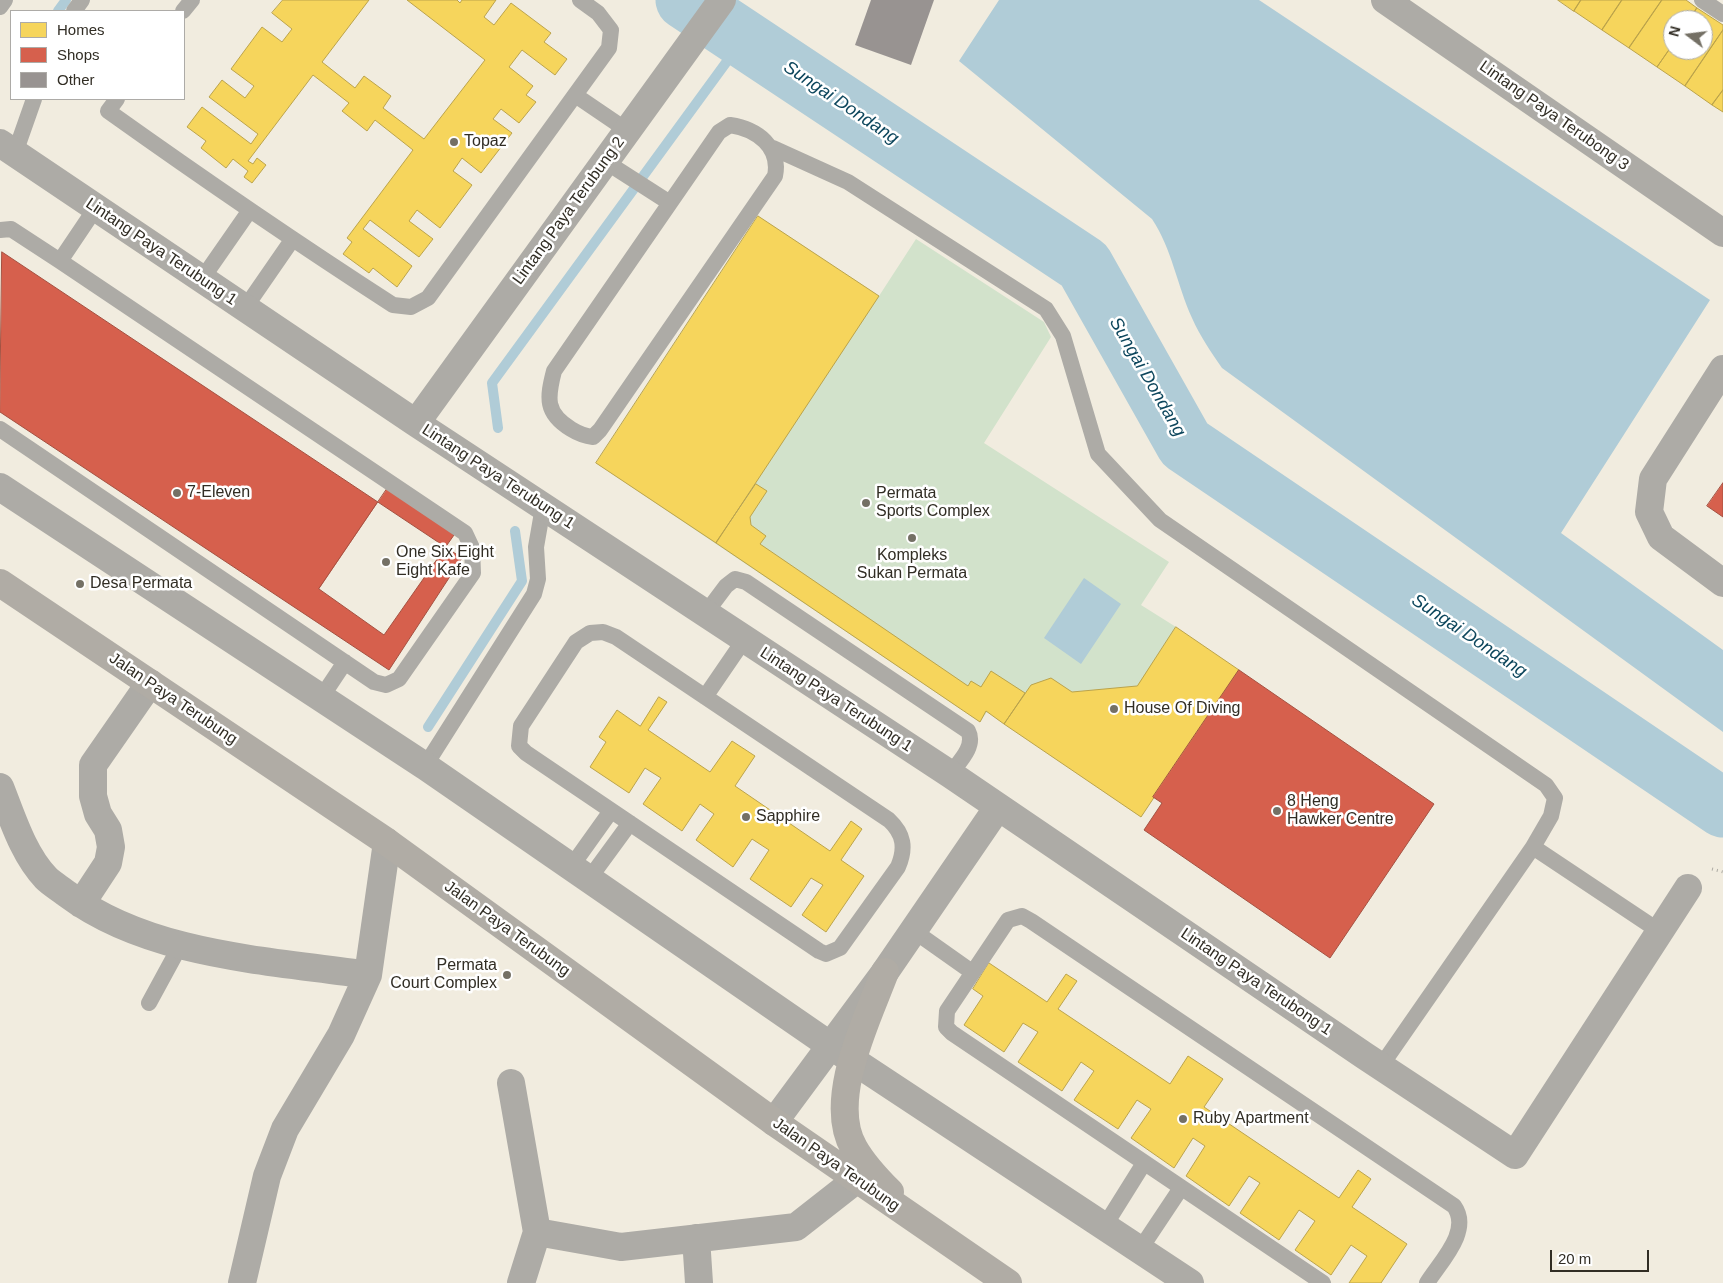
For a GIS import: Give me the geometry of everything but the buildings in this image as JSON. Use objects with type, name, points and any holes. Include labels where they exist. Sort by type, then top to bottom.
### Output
[{"type":"main road","name":"Jalan Paya Terubung","points":[[0,583],[387,842],[774,1122],[1008,1283]]},
{"type":"main road","points":[[885,972],[842,1053],[844,1109],[847,1129],[853,1147],[879,1180],[915,1220]]},
{"type":"street","name":"Lintang Paya Terubung 2","points":[[416,423],[616,168],[628,131],[722,0]]},
{"type":"street","name":"Lintang Paya Terubong 3","points":[[1400,4],[1723,233]]},
{"type":"street","name":"Lintang Paya Terubung 1","points":[[7,148],[416,423],[950,774],[998,808]]},
{"type":"street","points":[[1723,369],[1653,479],[1649,512],[1661,538],[1723,583]]},
{"type":"street","points":[[0,487],[425,766],[842,1053],[1190,1283]]},
{"type":"street","points":[[81,904],[108,862],[111,847],[108,830],[98,814],[93,796],[93,765],[150,683]]},
{"type":"street","points":[[0,787],[24,846],[46,878],[81,904],[116,924],[180,946],[368,975]]},
{"type":"street","points":[[885,972],[998,808]]},
{"type":"street","name":"Lintang Paya Terubong 1","points":[[998,808],[1515,1155],[1659,931]]},
{"type":"street","points":[[242,1283],[267,1176],[285,1129],[341,1035],[368,975],[387,842]]},
{"type":"street","points":[[1659,931],[1688,888]]},
{"type":"street","points":[[774,1122],[842,1053]]},
{"type":"street","points":[[511,1083],[537,1232],[521,1283]]},
{"type":"street","points":[[537,1232],[621,1246],[796,1226],[856,1180]]},
{"type":"street","points":[[696,1238],[699,1283]]},
{"type":"lane","points":[[0,7],[5,0]]},
{"type":"lane","points":[[184,10],[192,0]]},
{"type":"lane","points":[[116,100],[108,111],[292,240],[393,306],[411,308],[428,298],[609,48],[611,30],[598,13],[580,0]]},
{"type":"lane","points":[[1702,0],[1723,14]]},
{"type":"lane","points":[[575,95],[628,131]]},
{"type":"lane","points":[[7,148],[33,100]]},
{"type":"lane","points":[[773,148],[776,159],[775,176],[600,430],[593,436],[583,436],[558,421],[551,411],[549,390],[554,371],[719,132],[730,126],[745,127],[773,148],[848,182],[1046,308],[1063,336],[1098,454],[1160,520],[1546,785],[1555,798],[1551,816],[1533,847],[1382,1066]]},
{"type":"lane","points":[[616,168],[670,203]]},
{"type":"lane","points":[[60,261],[93,212],[98,209]]},
{"type":"lane","points":[[202,278],[250,210]]},
{"type":"lane","points":[[0,429],[374,682],[386,685],[399,679],[472,573],[472,548],[465,533],[60,261],[5,229]]},
{"type":"lane","points":[[244,308],[292,240]]},
{"type":"lane","points":[[425,766],[534,594],[538,579],[536,547],[543,506]]},
{"type":"lane","points":[[705,614],[726,586],[735,580],[746,582],[968,731],[971,737],[971,745],[950,774]]},
{"type":"lane","points":[[602,632],[616,637],[889,820],[899,829],[903,842],[903,855],[898,867],[840,948],[826,954],[611,811],[526,753],[520,746],[521,726],[576,642],[590,633],[602,632]]},
{"type":"lane","points":[[705,697],[744,640]]},
{"type":"lane","points":[[321,698],[345,662]]},
{"type":"lane","points":[[580,873],[611,811]]},
{"type":"lane","points":[[580,873],[630,823]]},
{"type":"lane","points":[[1533,847],[1659,931]]},
{"type":"lane","points":[[1323,1283],[952,1033],[946,1027],[947,1011],[1008,920],[1022,916],[1454,1206],[1460,1215],[1461,1224],[1458,1234],[1427,1283]]},
{"type":"lane","points":[[914,931],[972,972]]},
{"type":"lane","points":[[149,1003],[180,946]]},
{"type":"lane","points":[[1104,1227],[1144,1163]]},
{"type":"lane","points":[[1139,1251],[1181,1188]]},
{"type":"green space","name":"Permata Sports Complex","points":[[758,216],[879,296],[916,239],[1044,322],[1051,337],[984,443],[1169,562],[1141,605],[1176,627],[1153,797],[1141,817],[987,712],[980,722],[596,463]]},
{"type":"water","points":[[999,0],[1259,0],[1710,300],[1561,533],[1723,650],[1723,732],[1222,368],[1202,338],[1192,318],[1165,242],[1152,219],[959,61]]},
{"type":"water","points":[[1084,578],[1121,604],[1081,664],[1044,638]]},
{"type":"waterway","points":[[59,10],[66,0]]},
{"type":"waterway","name":"Sungai Dondang","points":[[685,0],[1084,265],[1185,444],[1723,808]]},
{"type":"waterway","points":[[498,428],[492,383],[744,38]]},
{"type":"waterway","points":[[428,727],[522,581],[515,531]]},
{"type":"place","name":"Topaz","points":[[454,142]]},
{"type":"place","name":"7-Eleven","points":[[177,493]]},
{"type":"place","name":"Permata Sports Complex","points":[[866,503]]},
{"type":"place","name":"Kompleks Sukan Permata","points":[[912,538]]},
{"type":"place","name":"One Six Eight Eight Kafe","points":[[386,562]]},
{"type":"place","name":"Desa Permata","points":[[80,584]]},
{"type":"place","name":"House Of Diving","points":[[1114,709]]},
{"type":"place","name":"8 Heng Hawker Centre","points":[[1277,811]]},
{"type":"place","name":"Sapphire","points":[[746,817]]},
{"type":"place","name":"Permata Court Complex","points":[[507,975]]},
{"type":"place","name":"Ruby Apartment","points":[[1183,1119]]}]
